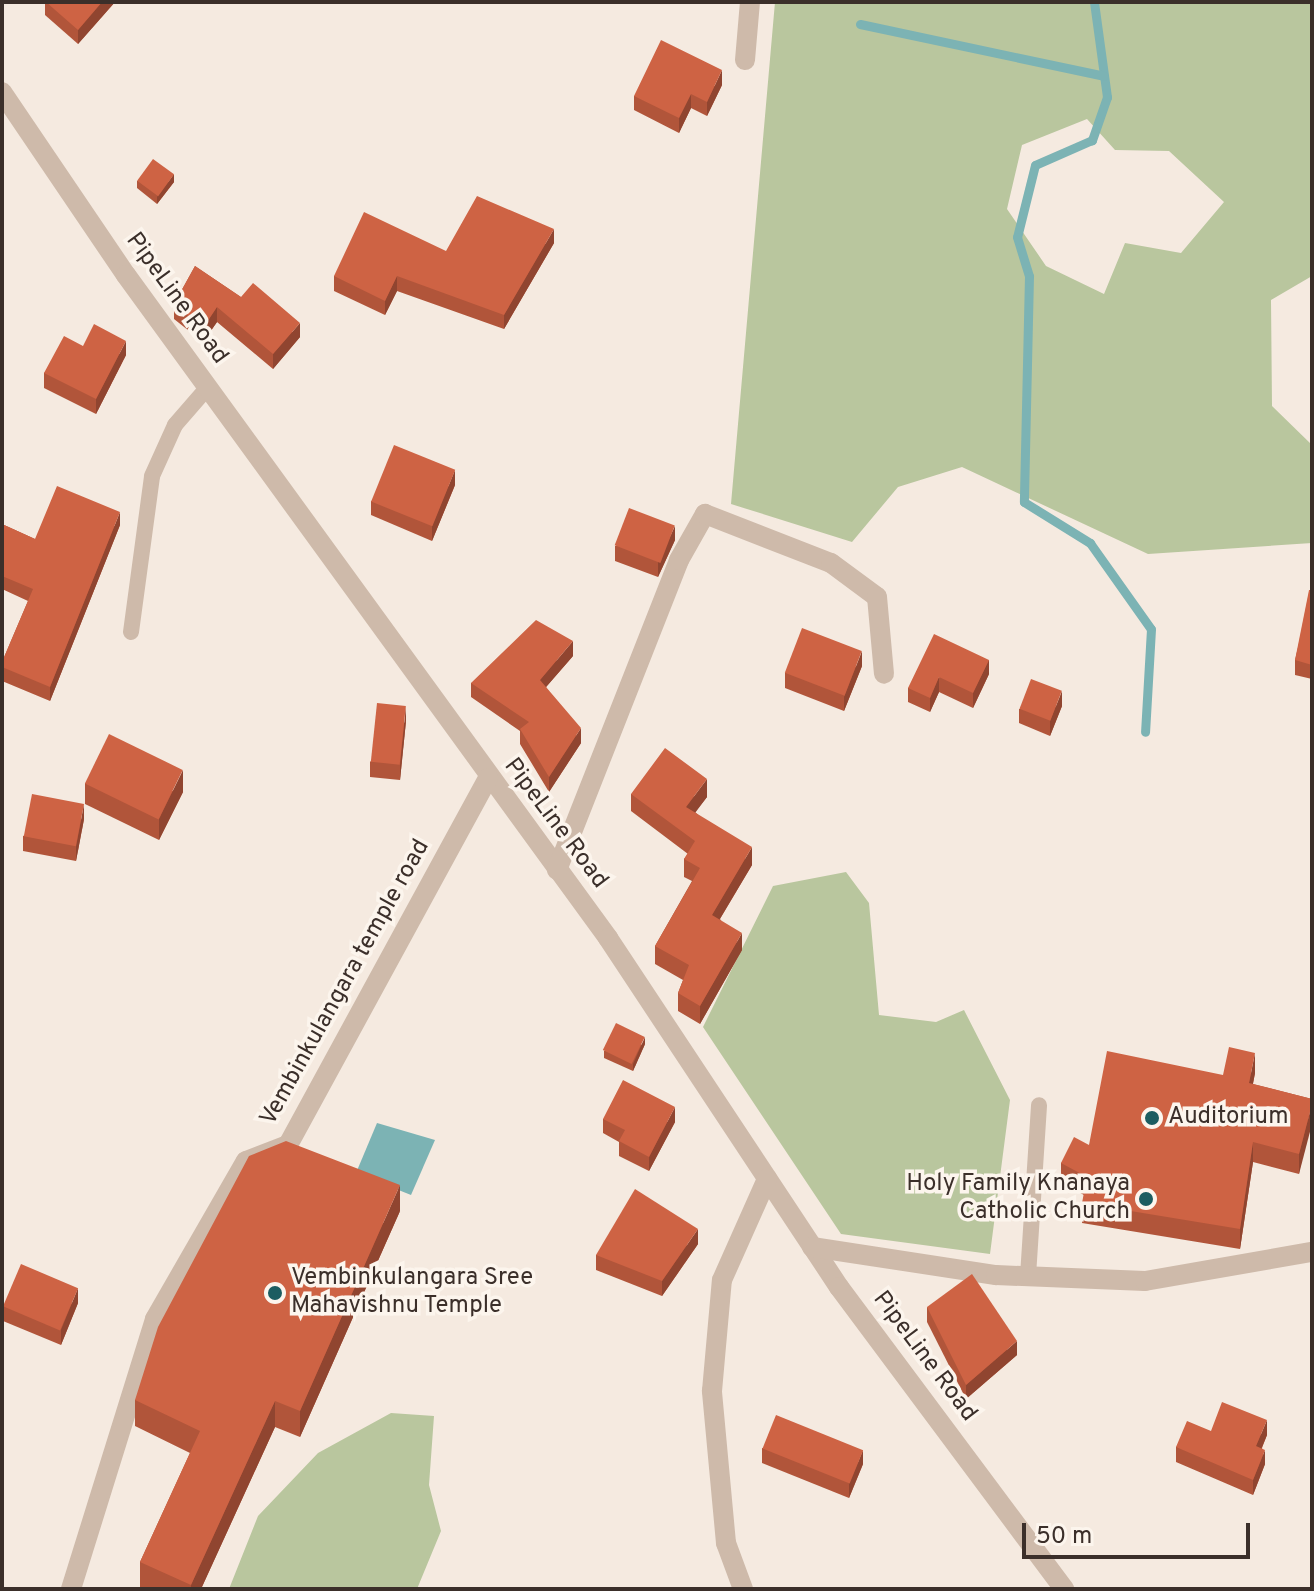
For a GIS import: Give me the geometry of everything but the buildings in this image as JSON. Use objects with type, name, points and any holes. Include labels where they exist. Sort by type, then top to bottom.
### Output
[{"type":"street","points":[[745,60],[750,2]]},
{"type":"street","name":"PipeLine Road","points":[[2,92],[208,387],[557,870],[812,1247],[1064,1589]]},
{"type":"street","points":[[557,870],[679,560],[705,514],[831,563],[877,597],[884,674]]},
{"type":"street","name":"Vembinkulangara temple road","points":[[71,1589],[155,1319],[246,1161],[288,1145],[488,778]]},
{"type":"street","points":[[743,1589],[726,1543],[712,1391],[722,1280],[767,1179]]},
{"type":"street","points":[[812,1247],[1028,1276],[1145,1281],[1312,1252]]},
{"type":"lane","points":[[131,632],[152,476],[175,425],[208,387]]},
{"type":"lane","points":[[1028,1276],[1039,1105]]},
{"type":"green space","points":[[775,2],[1312,2],[1312,276],[1271,300],[1272,406],[1312,445],[1312,543],[1148,554],[962,467],[898,487],[852,542],[731,504]],"holes":[[[1087,119],[1115,150],[1169,151],[1224,202],[1181,253],[1125,243],[1104,294],[1046,266],[1007,209],[1022,145]]]},
{"type":"green space","points":[[846,872],[869,903],[879,1015],[936,1022],[964,1010],[1010,1100],[990,1254],[841,1234],[703,1027],[773,886]]},
{"type":"green space","points":[[391,1413],[434,1416],[429,1485],[441,1531],[417,1589],[229,1589],[258,1516],[318,1453]]},
{"type":"water","points":[[377,1123],[435,1140],[411,1195],[356,1173]]},
{"type":"waterway","points":[[1094,2],[1107,97],[1092,140],[1035,165],[1017,237],[1029,276],[1024,502],[1090,543],[1151,629],[1145,732]]},
{"type":"waterway","points":[[860,24],[1104,76]]},
{"type":"place","name":"Auditorium","points":[[1152,1118]]},
{"type":"place","name":"Holy Family Knanaya Catholic Church","points":[[1146,1199]]},
{"type":"place","name":"Vembinkulangara Sree Mahavishnu Temple","points":[[275,1293]]}]
